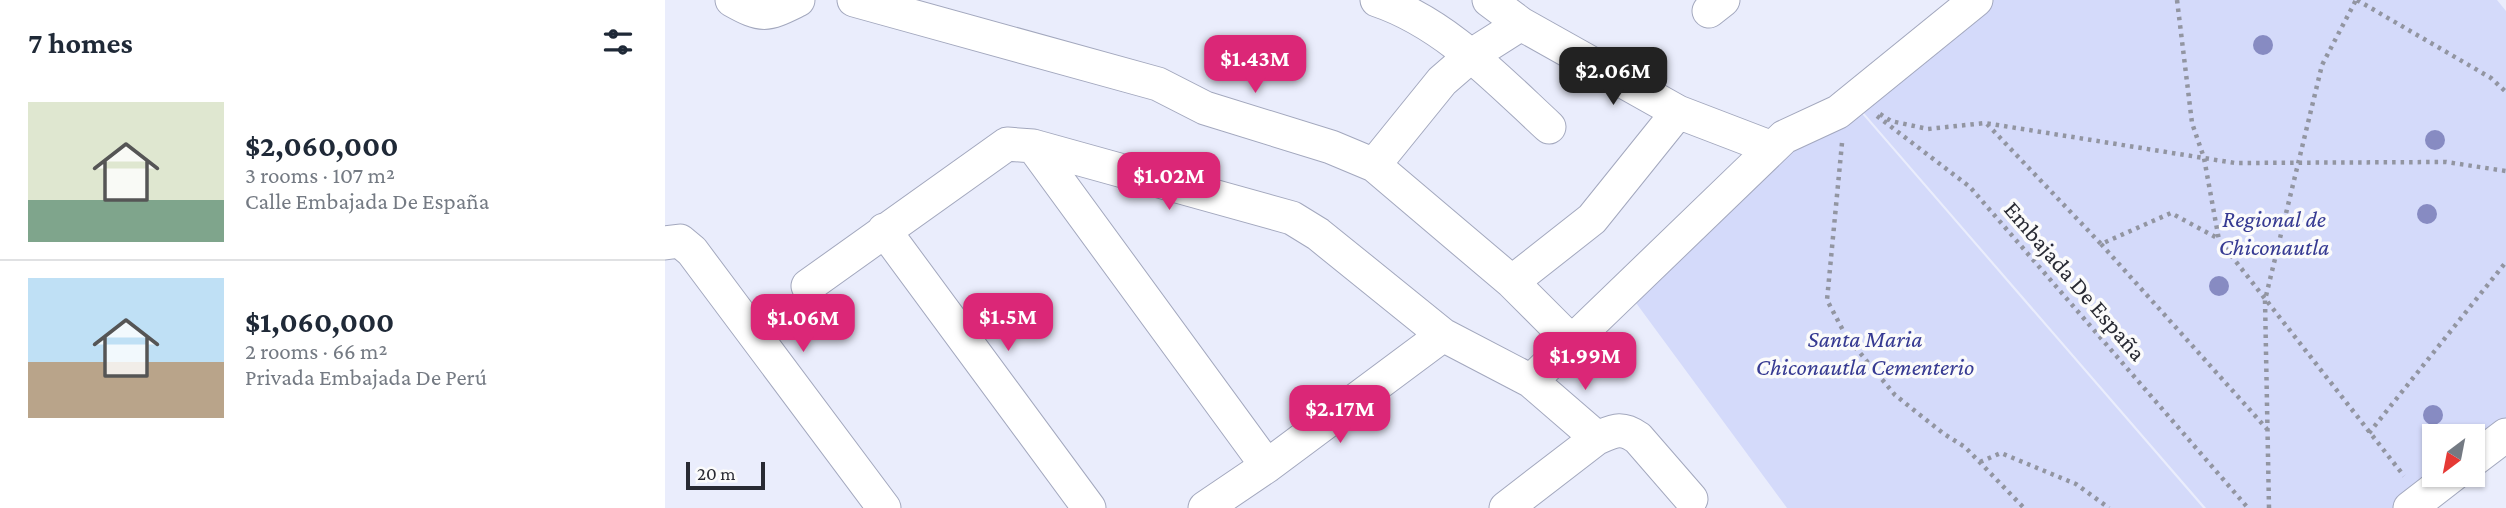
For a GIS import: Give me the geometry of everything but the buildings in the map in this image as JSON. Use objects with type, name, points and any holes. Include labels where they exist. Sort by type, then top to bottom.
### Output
[{"type":"street","points":[[732,0],[749,10],[769,14],[798,0]]},
{"type":"street","points":[[854,0],[1157,84],[1205,108],[1331,146],[1374,165],[1512,282],[1571,341]]},
{"type":"street","points":[[1377,0],[1401,8],[1472,55],[1549,127]]},
{"type":"street","points":[[1489,0],[1521,24],[1678,112],[1772,148]]},
{"type":"street","points":[[1531,381],[1784,137],[1854,106],[1976,0]]},
{"type":"street","points":[[1374,165],[1442,81],[1472,55],[1521,24]]},
{"type":"street","points":[[1512,282],[1592,219],[1678,112]]},
{"type":"street","points":[[808,286],[1007,144],[1033,146],[1292,218],[1318,234],[1443,335],[1531,381],[1597,438]]},
{"type":"street","points":[[1033,146],[1267,466]]},
{"type":"street","points":[[884,230],[1089,508]]},
{"type":"street","points":[[672,242],[692,251],[884,508]]},
{"type":"street","points":[[1205,508],[1267,466],[1443,335]]},
{"type":"street","points":[[1506,508],[1597,438],[1615,431],[1627,431],[1638,438],[1692,499]]},
{"type":"street","points":[[2485,451],[2506,435]]},
{"type":"path","points":[[2177,0],[2192,123],[2204,158],[2219,240]]},
{"type":"path","points":[[2269,508],[2265,300],[2322,65],[2356,0],[2491,78],[2506,92]]},
{"type":"path","points":[[2024,508],[1965,447],[1895,395],[1846,336],[1827,300],[1844,125],[1854,106],[1891,121],[1928,128],[1985,123],[2235,163],[2446,162],[2506,171]]},
{"type":"path","name":"Embajada De España","points":[[1854,106],[1970,187],[2248,508]]},
{"type":"path","points":[[1985,123],[2101,244],[2267,429]]},
{"type":"path","points":[[2101,244],[2171,213],[2219,240],[2369,433],[2422,471]]},
{"type":"path","points":[[2369,433],[2506,262]]},
{"type":"path","points":[[1980,462],[2001,453],[2076,484],[2109,508]]},
{"type":"green space","name":"Regional de Chiconautla","points":[[1965,0],[2497,0],[2506,11],[2506,419],[2485,436],[2485,424],[2422,424],[2422,485],[2393,508],[2206,508],[1845,91]]},
{"type":"green space","name":"Santa Maria Chiconautla Cementerio","points":[[1844,93],[2203,508],[1787,508],[1628,292]]}]
